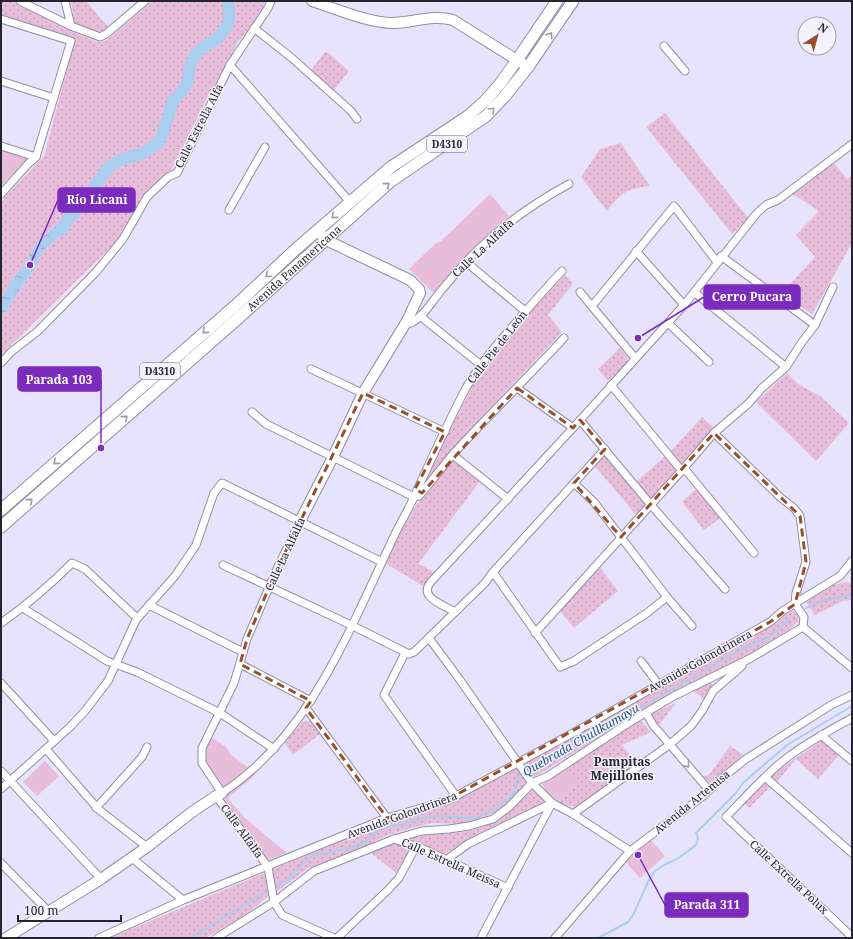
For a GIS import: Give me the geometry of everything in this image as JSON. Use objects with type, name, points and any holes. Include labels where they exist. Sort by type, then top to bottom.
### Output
[{"type":"main road","name":"Avenida Panamericana","points":[[1,510],[235,306],[317,230],[391,167],[468,116],[485,101],[500,84],[557,1]]},
{"type":"main road","name":"Avenida Panamericana","points":[[1,527],[390,182],[486,116],[505,96],[528,67],[573,1]]},
{"type":"street","points":[[20,1],[71,26],[100,37],[106,34],[145,1]]},
{"type":"street","name":"Calle Estrella Alfa","points":[[1,363],[11,352],[38,331],[96,272],[124,239],[147,197],[168,177],[177,172],[230,65],[268,8],[271,1]]},
{"type":"street","points":[[312,1],[379,22],[392,23],[439,18],[453,20],[528,67]]},
{"type":"street","points":[[66,2],[71,26]]},
{"type":"street","points":[[1,19],[71,41],[36,157],[1,194]]},
{"type":"street","points":[[254,28],[293,60],[357,119]]},
{"type":"street","points":[[664,46],[685,71]]},
{"type":"street","points":[[230,65],[350,202]]},
{"type":"street","points":[[1,81],[54,98]]},
{"type":"street","points":[[455,612],[429,597],[427,587],[684,305],[757,212],[766,205],[778,200],[852,144]]},
{"type":"street","points":[[1,146],[36,157]]},
{"type":"street","points":[[229,210],[265,148]]},
{"type":"street","name":"Calle La Alfalfa","points":[[407,321],[411,323],[420,316],[466,262],[513,218],[569,184]]},
{"type":"street","points":[[592,306],[674,206],[719,259],[815,325]]},
{"type":"street","points":[[317,230],[326,240]]},
{"type":"street","name":"Calle La Alfalfa","points":[[219,794],[202,763],[202,748],[234,683],[242,652],[300,521],[333,457],[363,393],[407,321],[420,293],[420,289],[410,280],[326,240]]},
{"type":"street","points":[[296,249],[305,258]]},
{"type":"street","points":[[636,251],[684,305]]},
{"type":"street","points":[[466,262],[525,311]]},
{"type":"street","name":"Calle Pie de León","points":[[219,794],[238,783],[274,750],[311,701],[334,661],[467,387],[481,364],[525,311],[562,270]]},
{"type":"street","points":[[535,633],[683,470],[714,433],[749,403],[762,388],[786,367],[815,325],[833,288]]},
{"type":"street","points":[[580,292],[635,358]]},
{"type":"street","points":[[694,292],[786,367]]},
{"type":"street","points":[[420,316],[481,364]]},
{"type":"street","points":[[668,323],[709,362]]},
{"type":"street","points":[[252,412],[266,424],[414,497],[419,496],[453,455],[536,370],[564,338]]},
{"type":"street","points":[[310,369],[445,432]]},
{"type":"street","points":[[611,385],[754,554]]},
{"type":"street","points":[[517,388],[573,428]]},
{"type":"street","points":[[580,420],[651,505],[725,589]]},
{"type":"street","points":[[714,433],[780,498],[794,508],[800,516],[806,557],[802,578],[796,593],[794,604],[804,617],[803,626]]},
{"type":"street","points":[[222,565],[270,586],[409,654],[414,652],[486,583],[493,572],[604,449]]},
{"type":"street","points":[[453,455],[508,498]]},
{"type":"street","points":[[1,789],[46,749],[85,711],[108,681],[117,664],[127,638],[138,618],[175,576],[196,544],[214,493],[222,483],[382,562]]},
{"type":"street","points":[[574,483],[594,502],[692,626]]},
{"type":"street","name":"Avenida Golondrinera","points":[[100,938],[182,900],[268,867],[387,818],[446,801],[456,796],[659,685],[770,622],[784,610],[840,576],[852,561]]},
{"type":"street","points":[[1,623],[23,608],[49,586],[72,563],[85,570],[138,618]]},
{"type":"street","points":[[493,572],[560,667],[574,661],[647,613],[668,597]]},
{"type":"street","points":[[149,605],[242,652]]},
{"type":"street","points":[[23,608],[107,661],[137,672],[220,713],[274,750]]},
{"type":"street","points":[[573,814],[670,745],[691,726],[702,711],[713,691],[751,658],[803,626]]},
{"type":"street","points":[[803,626],[852,668]]},
{"type":"street","points":[[429,638],[532,784],[552,803],[573,814],[630,851]]},
{"type":"street","points":[[405,653],[384,695],[456,796]]},
{"type":"street","name":"Avenida Golondrinera","points":[[216,938],[274,902],[314,871],[394,839],[422,831],[449,830],[493,819],[509,807],[532,784],[548,776],[674,696],[751,658]]},
{"type":"street","points":[[641,661],[659,685]]},
{"type":"street","points":[[240,664],[311,701]]},
{"type":"street","points":[[1,683],[54,741]]},
{"type":"street","name":"Avenida Artemisa","points":[[556,938],[630,851],[703,796],[746,759],[831,705],[852,695]]},
{"type":"street","points":[[306,708],[387,818]]},
{"type":"street","points":[[646,713],[670,745],[709,790]]},
{"type":"street","points":[[852,718],[821,735],[788,757],[765,777],[852,853]]},
{"type":"street","points":[[821,735],[852,761]]},
{"type":"street","points":[[96,808],[142,757],[147,747]]},
{"type":"street","points":[[46,749],[96,808],[147,847]]},
{"type":"street","points":[[1,771],[101,879]]},
{"type":"street","name":"Calle Extrella Polux","points":[[765,777],[726,818],[852,937]]},
{"type":"street","points":[[6,938],[101,879],[219,794]]},
{"type":"street","name":"Calle Alfalfa","points":[[219,794],[268,867]]},
{"type":"street","points":[[446,860],[468,844],[552,803]]},
{"type":"street","points":[[481,938],[552,803]]},
{"type":"street","name":"Calle Estrella Meissa","points":[[394,839],[416,846],[508,888]]},
{"type":"street","points":[[268,867],[274,902],[282,915],[336,938],[399,878],[416,846]]},
{"type":"street","points":[[132,858],[182,900]]},
{"type":"street","points":[[1,863],[49,912]]},
{"type":"highlighted area","points":[[517,388],[573,428],[580,420],[605,449],[574,483],[621,537],[714,433],[800,516],[806,562],[795,604],[770,622],[445,801],[387,818],[306,708],[311,701],[240,664],[247,639],[276,571],[363,393],[445,432],[415,489],[422,493]]},
{"type":"shaded area","points":[[9,1],[16,3],[73,32],[98,42],[105,41],[112,36],[152,1],[265,1],[262,12],[238,42],[210,92],[172,169],[143,197],[118,240],[1,355],[1,318],[35,268],[42,252],[60,236],[73,218],[66,217],[36,243],[26,262],[13,278],[1,299],[1,204],[4,198],[44,156],[75,40],[1,15],[1,2]]},
{"type":"shaded area","points":[[72,1],[86,1],[109,28],[101,33],[75,24]]},
{"type":"shaded area","points":[[326,51],[349,71],[333,91],[310,71]]},
{"type":"shaded area","points":[[665,113],[748,218],[732,234],[646,127]]},
{"type":"shaded area","points":[[621,143],[650,186],[636,188],[625,192],[607,211],[581,177],[600,149]]},
{"type":"shaded area","points":[[1,149],[28,158],[1,186]]},
{"type":"shaded area","points":[[834,163],[847,179],[852,176],[852,243],[812,314],[782,293],[815,257],[796,235],[819,211],[791,193]]},
{"type":"shaded area","points":[[490,194],[509,216],[457,265],[434,293],[409,269],[436,243],[440,242]]},
{"type":"shaded area","points":[[290,261],[292,263],[1,522],[1,516]]},
{"type":"shaded area","points":[[565,275],[573,284],[548,315],[562,332],[483,416],[420,491],[472,387],[489,362],[531,310]]},
{"type":"shaded area","points":[[620,348],[627,357],[628,361],[608,381],[598,369]]},
{"type":"shaded area","points":[[787,373],[798,384],[820,396],[849,423],[816,461],[756,402]]},
{"type":"shaded area","points":[[702,417],[714,428],[652,500],[636,482],[672,450]]},
{"type":"shaded area","points":[[604,455],[647,505],[637,516],[595,466]]},
{"type":"shaded area","points":[[453,461],[480,481],[418,564],[435,572],[423,586],[385,563],[417,504]]},
{"type":"shaded area","points":[[696,489],[720,518],[704,530],[682,502]]},
{"type":"shaded area","points":[[599,566],[618,591],[574,628],[559,610]]},
{"type":"shaded area","points":[[852,582],[852,600],[843,601],[815,615],[806,602],[821,589],[841,583]]},
{"type":"shaded area","points":[[792,611],[798,616],[798,621],[789,630],[751,653],[670,694],[534,777],[525,783],[516,796],[497,812],[463,824],[433,823],[411,828],[385,836],[365,847],[308,868],[282,888],[267,897],[246,915],[205,938],[110,938],[390,820],[448,804],[527,762],[745,638],[777,623]]},
{"type":"shaded area","points":[[708,683],[712,683],[712,687],[704,699],[693,691]]},
{"type":"shaded area","points":[[676,703],[658,726],[651,714]]},
{"type":"shaded area","points":[[639,720],[651,732],[622,745],[637,764],[579,806],[568,806],[563,804],[553,797],[542,784],[572,763]]},
{"type":"shaded area","points":[[310,721],[320,734],[293,755],[285,743],[302,722]]},
{"type":"shaded area","points":[[211,737],[226,747],[231,755],[249,768],[239,778],[225,788],[222,787],[204,762],[206,745]]},
{"type":"shaded area","points":[[822,740],[839,755],[818,779],[796,759],[776,783],[770,776]]},
{"type":"shaded area","points":[[730,746],[743,755],[713,781],[709,782],[703,776],[709,775]]},
{"type":"shaded area","points":[[45,761],[59,776],[37,796],[23,782]]},
{"type":"shaded area","points":[[568,771],[578,783],[558,801],[546,791],[542,784],[558,773]]},
{"type":"shaded area","points":[[253,772],[255,775],[229,797],[229,800],[245,818],[287,853],[270,859],[265,858],[227,805],[225,798]]},
{"type":"shaded area","points":[[766,782],[770,787],[749,808],[744,803]]},
{"type":"shaded area","points":[[533,789],[546,802],[478,834],[442,855],[424,845],[406,839],[424,835],[449,834],[474,830],[503,816]]},
{"type":"shaded area","points":[[650,839],[665,856],[640,878],[626,862]]},
{"type":"shaded area","points":[[393,843],[401,843],[413,848],[396,873],[370,852]]},
{"type":"water","points":[[66,217],[73,217],[60,236],[42,252],[35,268],[1,318],[1,299],[13,278],[26,262],[36,243]]},
{"type":"waterway","points":[[61,230],[69,218],[85,203],[98,181],[108,168],[119,160],[144,153],[158,143],[162,136],[173,101],[183,90],[188,81],[190,64],[196,54],[205,46],[217,39],[226,28],[229,20],[229,1]]},
{"type":"waterway","name":"Quebrada Chullkumayu","points":[[806,608],[824,600],[852,595]]},
{"type":"waterway","name":"Quebrada Chullkumayu","points":[[273,888],[288,879],[312,856],[352,847],[367,841],[380,828],[436,816],[475,818],[486,813],[503,803],[515,792],[517,777],[556,757],[743,648],[769,637],[789,620]]},
{"type":"waterway","points":[[598,938],[628,922],[655,871],[677,859],[696,845],[698,838],[696,833],[735,794],[743,783],[787,745],[852,706]]},
{"type":"waterway","name":"Quebrada Chullkumayu","points":[[190,938],[269,890]]},
{"type":"place","name":"Río Licani","points":[[30,265]]},
{"type":"place","name":"Cerro Pucara","points":[[638,338]]},
{"type":"place","name":"Parada 103","points":[[101,448]]},
{"type":"place","name":"Parada 311","points":[[638,855]]},
{"type":"district","name":"Pampitas Mejillones","points":[[622,769]]}]
